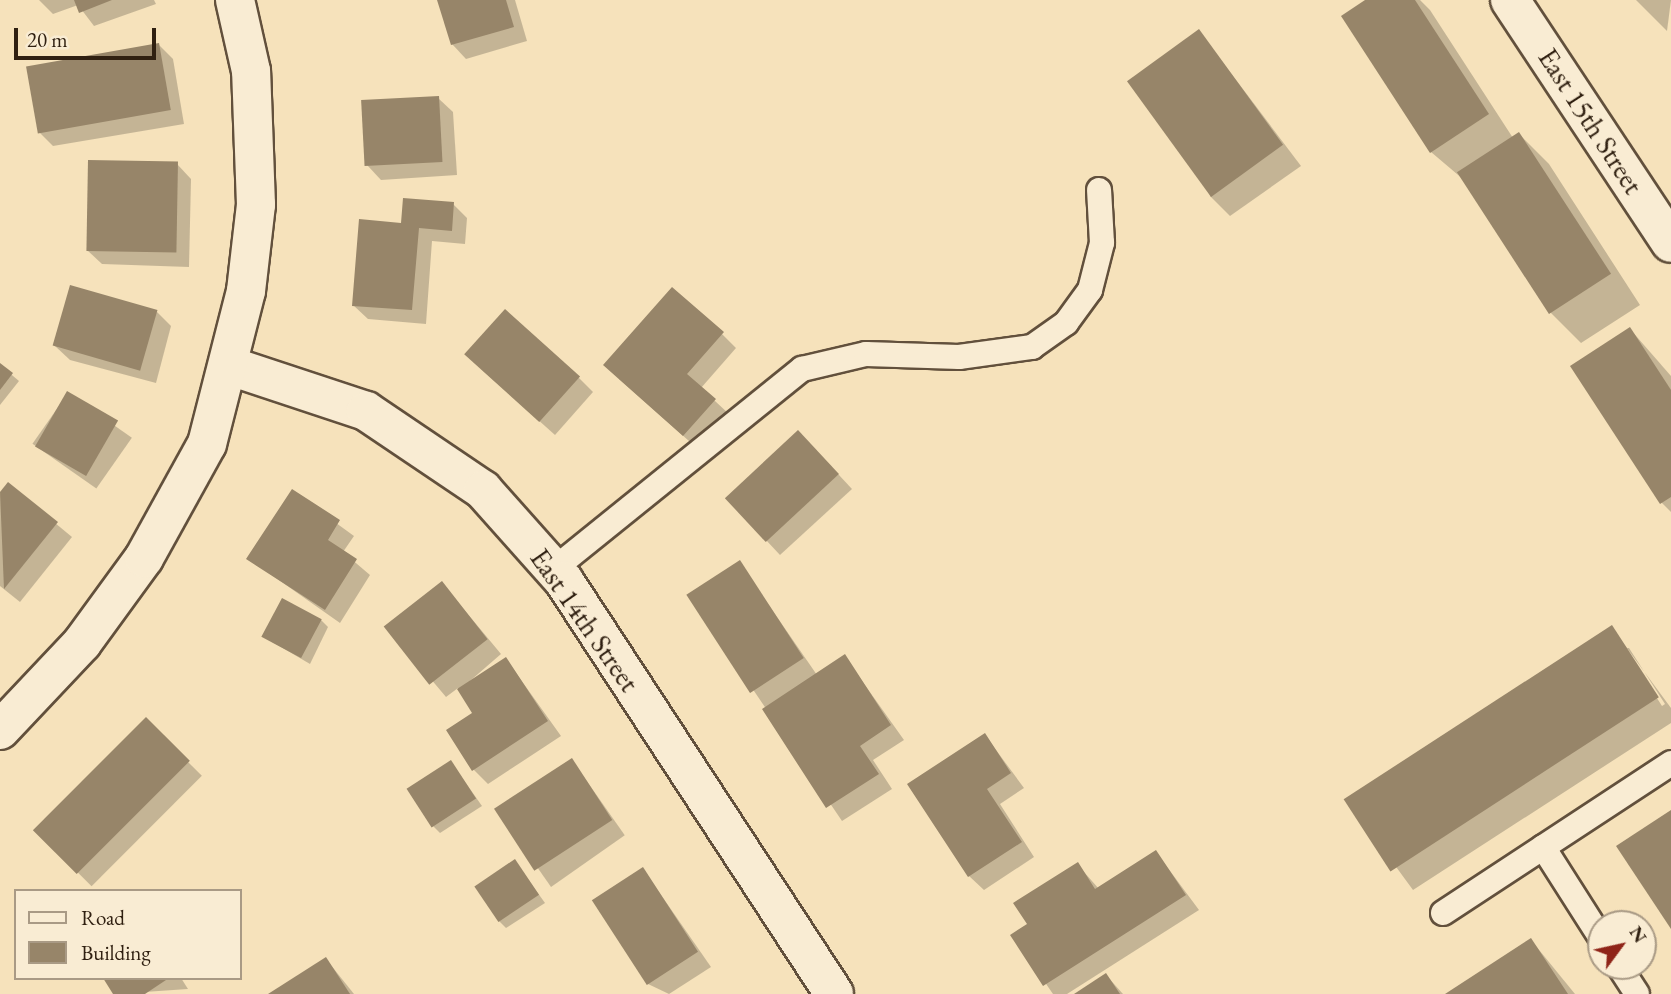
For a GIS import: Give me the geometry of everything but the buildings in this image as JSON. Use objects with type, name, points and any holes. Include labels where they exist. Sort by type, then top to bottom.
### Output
[{"type":"street","points":[[0,730],[82,643],[144,558],[207,444],[230,366],[256,205],[251,71],[235,0]]},
{"type":"street","name":"East 15th Street","points":[[1510,0],[1671,243]]},
{"type":"street","name":"East 14th Street","points":[[230,366],[366,411],[483,490],[554,569],[834,994]]},
{"type":"lane","points":[[554,569],[802,369],[866,354],[959,357],[1032,347],[1055,331],[1090,290],[1102,243],[1099,190]]},
{"type":"lane","points":[[1443,913],[1671,763]]},
{"type":"lane","points":[[1543,847],[1587,916]]}]
